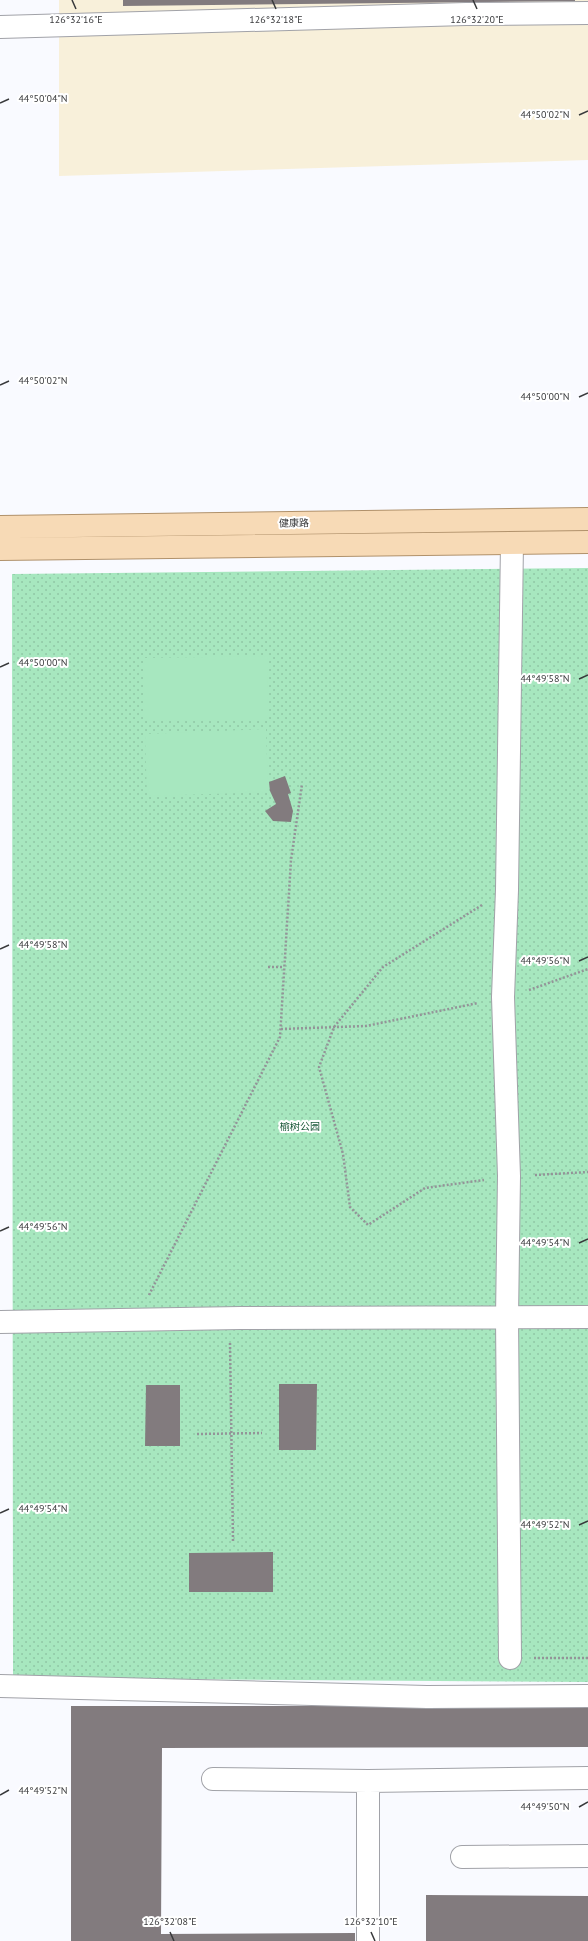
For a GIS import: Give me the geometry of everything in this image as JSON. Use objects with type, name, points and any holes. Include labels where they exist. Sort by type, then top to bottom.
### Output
[{"type":"main road","name":"健康路","points":[[0,527],[588,519]]},
{"type":"main road","points":[[0,549],[588,542]]},
{"type":"street","points":[[0,27],[466,14],[588,13]]},
{"type":"street","points":[[510,1658],[507,1318],[509,1176],[503,997],[507,890],[512,543]]},
{"type":"street","points":[[0,1322],[588,1317]]},
{"type":"street","points":[[0,1686],[427,1697],[588,1696]]},
{"type":"street","points":[[213,1779],[368,1781],[588,1778]]},
{"type":"street","points":[[368,1781],[368,1941]]},
{"type":"street","points":[[462,1857],[588,1856]]},
{"type":"path","points":[[136,1320],[280,1037],[291,860],[302,784]]},
{"type":"path","points":[[507,890],[384,967],[334,1027],[319,1067],[343,1154],[350,1206],[368,1225],[425,1188],[509,1176],[588,1172]]},
{"type":"path","points":[[268,967],[284,967]]},
{"type":"path","points":[[281,1029],[366,1026],[503,997],[588,969]]},
{"type":"path","points":[[230,1319],[234,1541]]},
{"type":"path","points":[[197,1434],[262,1433]]},
{"type":"path","points":[[510,1658],[588,1658]]},
{"type":"shaded area","points":[[59,0],[588,0],[588,160],[59,176]]},
{"type":"green space","name":"榆树公园","points":[[588,568],[588,1682],[13,1678],[12,574]]},
{"type":"green space","points":[[267,656],[268,720],[144,721],[144,658]]},
{"type":"green space","points":[[266,729],[268,792],[147,796],[145,734]]},
{"type":"building","points":[[123,0],[575,0],[575,1],[123,6]]},
{"type":"building","points":[[285,776],[291,793],[288,794],[293,811],[291,822],[273,821],[265,811],[276,804],[270,791],[269,782]]},
{"type":"building","points":[[279,1384],[317,1384],[316,1450],[279,1450]]},
{"type":"building","points":[[146,1385],[180,1385],[180,1446],[145,1446]]},
{"type":"building","points":[[273,1552],[273,1592],[189,1592],[189,1553]]},
{"type":"building","points":[[71,1706],[588,1706],[588,1747],[162,1748],[161,1934],[355,1933],[355,1941],[71,1941]]},
{"type":"building","points":[[426,1895],[588,1896],[588,1941],[426,1941]]}]
